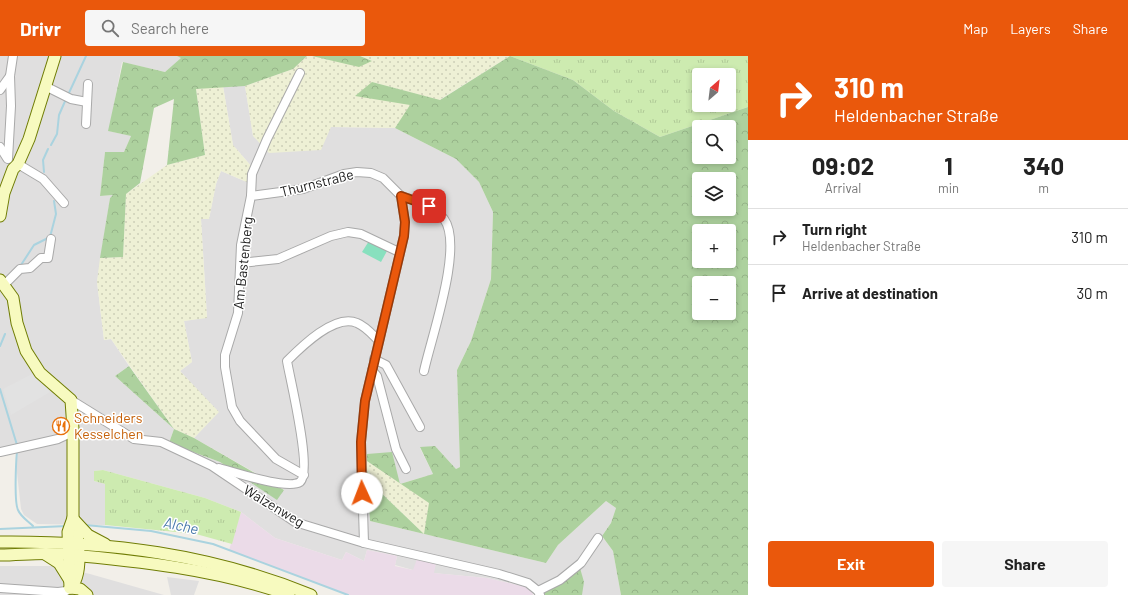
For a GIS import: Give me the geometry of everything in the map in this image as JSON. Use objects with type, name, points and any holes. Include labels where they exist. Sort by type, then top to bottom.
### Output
[{"type":"main road","points":[[0,216],[4,193],[29,139],[55,56]]},
{"type":"main road","points":[[2,282],[13,298],[16,323],[26,351],[40,373],[71,400],[73,432],[74,556],[77,579],[71,588]]},
{"type":"main road","points":[[0,542],[74,536],[109,545],[207,562],[253,575],[311,595]]},
{"type":"main road","points":[[45,554],[58,563],[71,588]]},
{"type":"main road","points":[[0,555],[45,554],[180,567],[252,584],[289,595]]},
{"type":"main road","points":[[71,588],[80,589],[87,595]]},
{"type":"street","points":[[8,159],[11,106],[10,76],[13,56]]},
{"type":"street","name":"Am Bastenberg","points":[[300,73],[256,163],[250,184],[250,196],[241,245],[238,313],[225,355],[225,368],[232,407],[240,421],[269,452],[304,475]]},
{"type":"street","points":[[0,90],[10,76]]},
{"type":"street","points":[[86,124],[88,84]]},
{"type":"street","points":[[46,86],[68,98],[87,102]]},
{"type":"street","points":[[0,147],[8,159],[16,167],[42,179],[64,203]]},
{"type":"street","name":"Thurnstraße","points":[[250,196],[303,189],[344,174],[357,172],[371,173],[384,178],[401,196]]},
{"type":"street","points":[[364,543],[361,442],[365,401],[378,340],[404,236],[405,222],[401,196],[429,206],[438,213],[446,224],[451,240],[448,271],[424,371]]},
{"type":"street","points":[[241,263],[278,259],[331,236],[348,232],[368,236],[399,252]]},
{"type":"street","points":[[2,282],[20,269],[30,268],[42,258],[48,258],[52,240]]},
{"type":"street","points":[[212,466],[255,479],[296,483],[301,481],[304,475],[301,433],[287,361],[317,335],[334,324],[344,321],[357,323],[378,340]]},
{"type":"street","points":[[374,358],[386,365],[420,427]]},
{"type":"street","points":[[372,370],[377,376],[396,449],[406,469]]},
{"type":"street","name":"Walzenweg","points":[[71,400],[134,439],[167,444],[212,466],[295,522],[364,543],[499,574],[523,581],[539,593],[560,580],[581,563],[598,538]]},
{"type":"street","points":[[0,452],[58,439],[73,432]]},
{"type":"street","points":[[4,588],[58,592],[66,591],[71,588]]},
{"type":"street","points":[[0,593],[4,588]]},
{"type":"street","points":[[4,588],[14,595]]},
{"type":"shaded area","points":[[0,56],[177,56],[182,58],[165,72],[122,62],[109,131],[131,136],[124,152],[105,152],[100,196],[114,195],[110,198],[97,282],[104,340],[111,339],[129,366],[115,376],[174,429],[169,443],[220,462],[277,499],[284,489],[194,438],[218,412],[180,371],[192,362],[184,321],[207,317],[201,219],[209,219],[216,184],[221,171],[249,183],[252,167],[233,145],[223,86],[245,86],[253,136],[331,127],[395,128],[456,159],[479,182],[493,212],[491,279],[471,341],[457,370],[460,467],[456,469],[435,446],[420,448],[433,474],[400,484],[370,521],[546,563],[558,545],[606,501],[616,508],[611,523],[602,536],[613,551],[621,595],[544,595],[531,588],[487,578],[433,573],[436,563],[413,570],[395,565],[397,556],[367,550],[364,561],[346,552],[342,560],[275,538],[241,512],[205,498],[103,470],[94,471],[94,481],[105,484],[105,525],[37,524],[24,515],[21,509],[16,464],[18,450],[0,452]]},
{"type":"shaded area","points":[[36,372],[50,392],[11,415],[3,389]]},
{"type":"shaded area","points":[[241,512],[275,538],[342,560],[346,552],[364,561],[367,550],[397,556],[395,566],[413,570],[417,559],[436,563],[434,573],[487,578],[531,588],[533,595],[348,595],[229,550]]},
{"type":"shaded area","points":[[0,566],[54,566],[90,574],[164,595],[0,595]]},
{"type":"shaded area","points":[[167,577],[199,581],[194,595],[171,595]]},
{"type":"green space","points":[[177,56],[307,56],[293,69],[245,86],[196,89],[205,155],[167,165],[174,99],[154,108],[140,183],[126,194],[123,257],[100,258],[110,198],[113,195],[100,196],[105,152],[124,152],[131,136],[108,131],[123,62],[165,72],[181,58]]},
{"type":"green space","points":[[307,56],[372,61],[360,56],[510,56],[439,100],[372,82],[411,105],[395,128],[331,127],[321,150],[269,153],[253,136],[245,86],[293,69]]},
{"type":"green space","points":[[312,56],[360,56],[372,61],[359,67]]},
{"type":"green space","points":[[510,56],[748,56],[748,107],[736,111],[736,68],[692,68],[692,112],[733,112],[710,120],[692,120],[692,126],[660,137],[614,111],[573,80]]},
{"type":"green space","points":[[510,56],[573,80],[614,111],[660,137],[692,126],[692,164],[736,164],[736,120],[710,120],[748,107],[748,595],[621,595],[613,551],[602,536],[611,523],[616,508],[606,501],[558,545],[546,563],[424,534],[429,503],[401,484],[433,474],[420,447],[435,446],[456,469],[460,467],[457,370],[471,341],[491,279],[493,212],[479,182],[456,159],[395,128],[410,105],[355,96],[372,82],[440,100]]},
{"type":"green space","points":[[223,86],[233,145],[252,167],[249,183],[221,171],[216,184],[209,219],[201,219],[207,318],[184,321],[192,362],[180,371],[219,412],[194,438],[174,429],[111,339],[104,340],[97,282],[100,258],[123,257],[126,194],[167,165],[205,155],[196,89]]},
{"type":"green space","points":[[369,241],[387,251],[381,262],[362,252]]},
{"type":"green space","points":[[129,366],[174,429],[115,376]]},
{"type":"green space","points":[[174,429],[194,438],[284,490],[277,500],[220,462],[169,443]]},
{"type":"green space","points":[[392,452],[400,483],[367,461],[367,454]]},
{"type":"green space","points":[[367,461],[430,503],[424,534],[378,490],[367,471]]},
{"type":"green space","points":[[103,470],[205,498],[241,512],[232,544],[196,534],[105,525],[105,484],[94,481],[94,471]]},
{"type":"green space","points":[[367,471],[378,490],[424,534],[370,521]]},
{"type":"green space","points":[[580,568],[584,582],[582,595],[544,595],[543,593]]},
{"type":"waterway","points":[[68,95],[86,56]]},
{"type":"waterway","points":[[51,145],[57,134],[59,115],[66,99]]},
{"type":"waterway","points":[[44,172],[43,160],[48,149]]},
{"type":"waterway","points":[[21,265],[34,245],[50,237],[56,214],[54,201]]},
{"type":"waterway","points":[[0,346],[5,334]]},
{"type":"waterway","points":[[0,389],[17,445]]},
{"type":"waterway","points":[[17,451],[17,506],[21,515],[33,526]]},
{"type":"waterway","name":"Alche","points":[[85,525],[151,531],[213,544],[348,595]]},
{"type":"waterway","name":"Alche","points":[[0,529],[67,526]]},
{"type":"place","name":"Schneiders Kesselchen","points":[[61,426]]},
{"type":"route","points":[[362,493],[360,462],[365,401],[378,340],[404,236],[405,222],[401,196],[429,206]]}]
